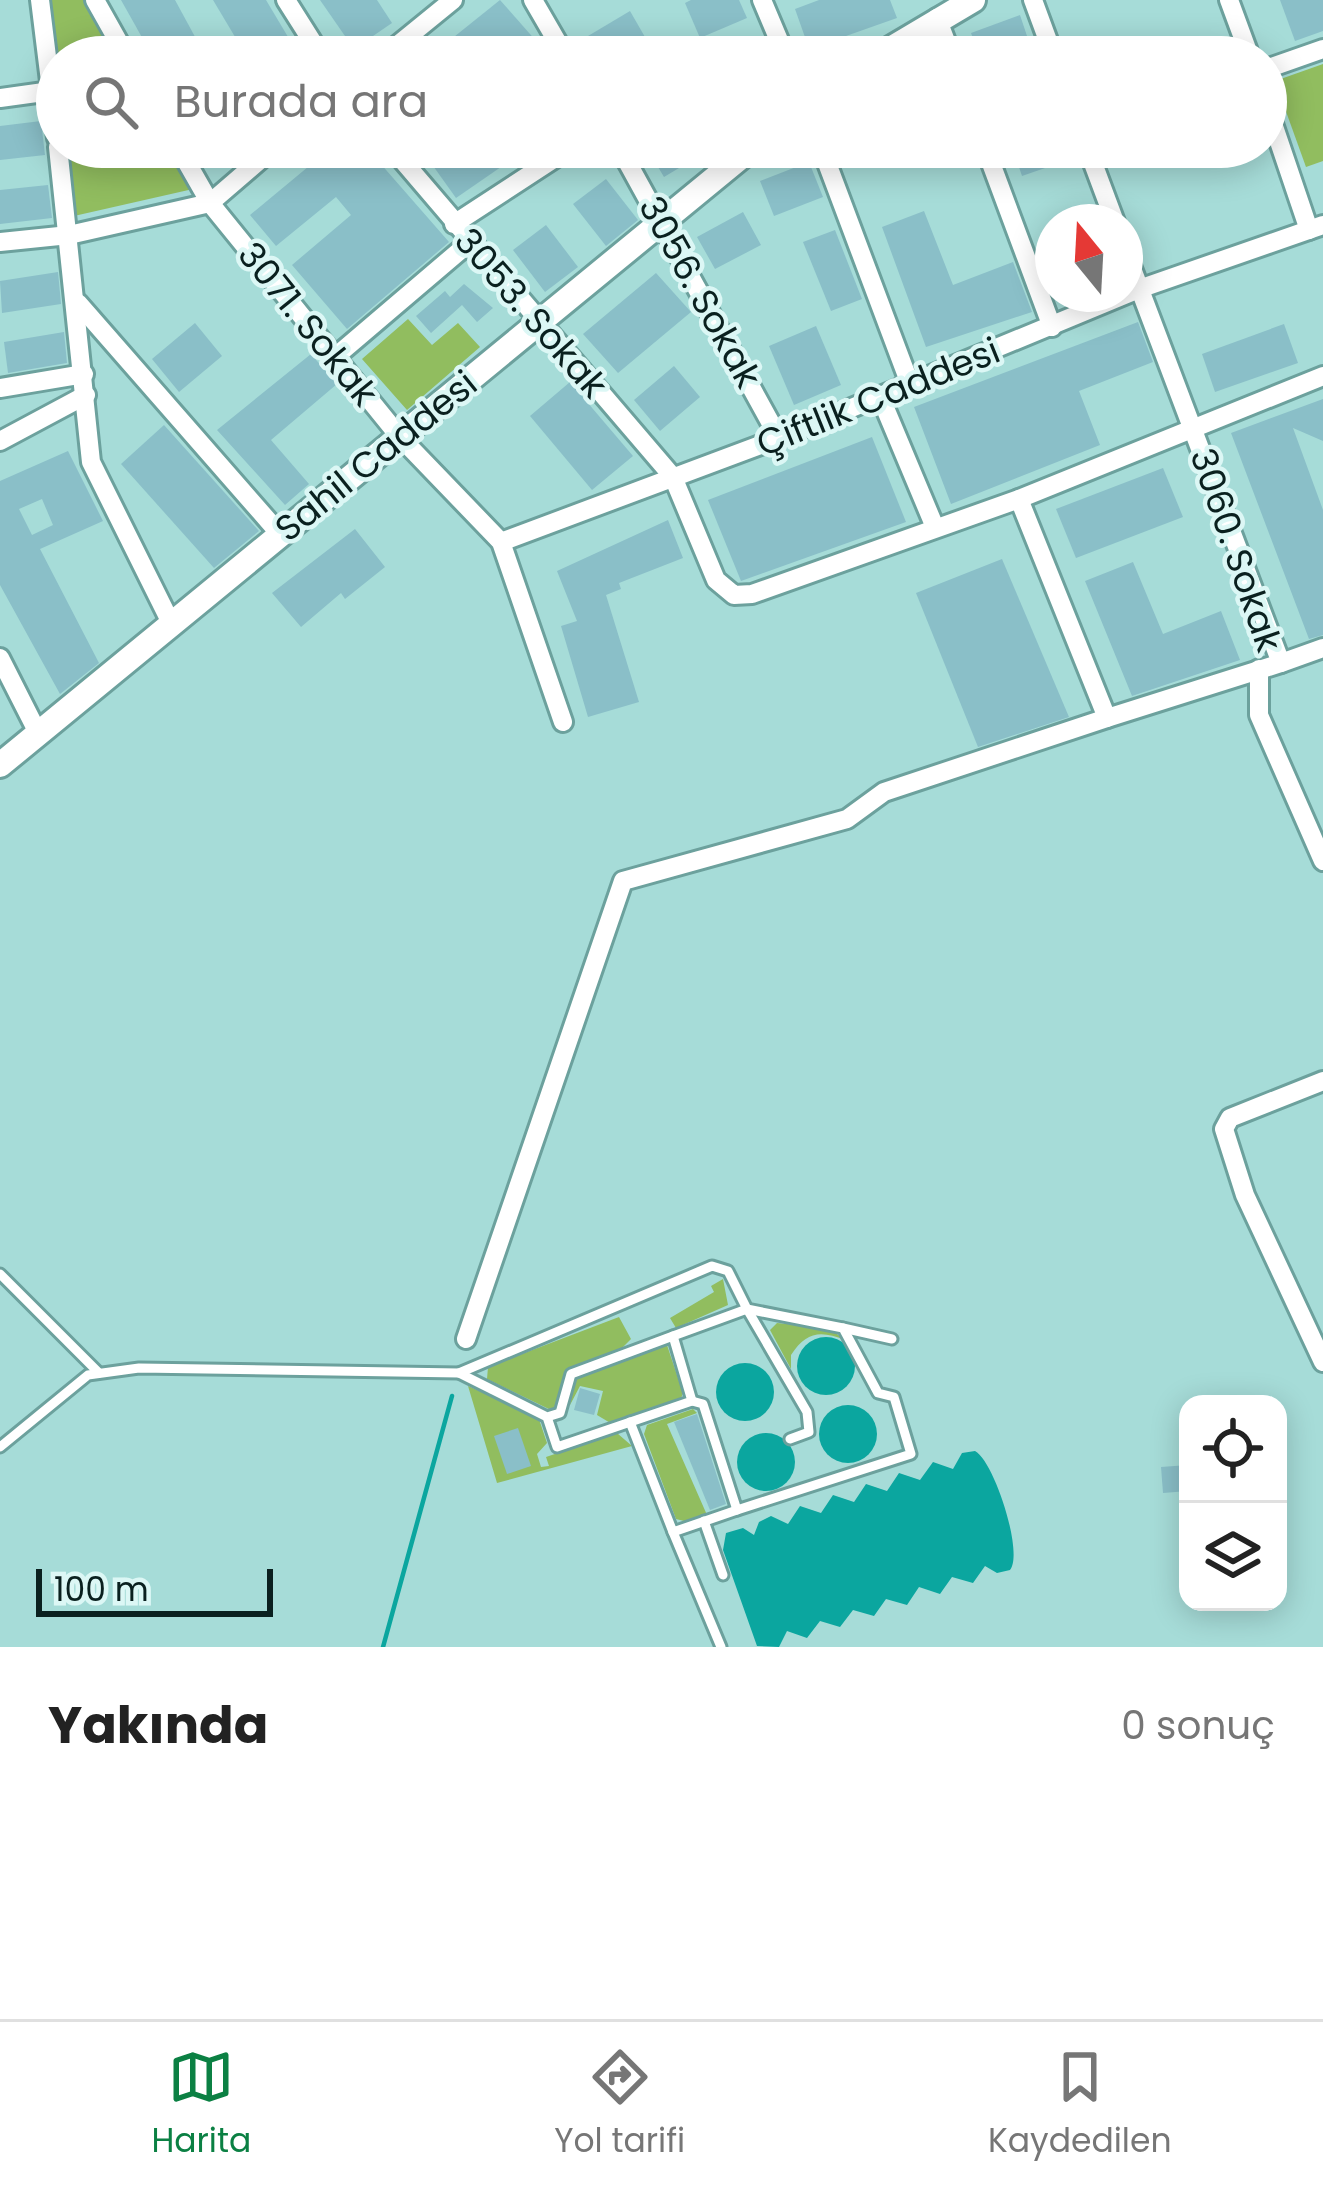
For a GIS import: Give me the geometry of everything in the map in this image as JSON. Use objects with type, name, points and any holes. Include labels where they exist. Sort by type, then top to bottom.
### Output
[{"type":"street","points":[[40,0],[44,36]]},
{"type":"street","points":[[95,0],[115,36]]},
{"type":"street","points":[[286,0],[309,36]]},
{"type":"street","points":[[409,36],[453,0]]},
{"type":"street","points":[[533,0],[554,36]]},
{"type":"street","points":[[762,0],[777,36]]},
{"type":"street","points":[[909,36],[973,0]]},
{"type":"street","points":[[1033,0],[1046,36]]},
{"type":"street","points":[[1229,0],[1242,36]]},
{"type":"street","points":[[937,18],[944,36]]},
{"type":"street","points":[[1287,62],[1323,49]]},
{"type":"street","points":[[0,98],[36,93]]},
{"type":"street","points":[[1287,156],[1316,228]]},
{"type":"street","points":[[61,168],[91,462],[172,625]]},
{"type":"street","name":"3071. Sokak","points":[[190,168],[209,203],[399,436],[501,542]]},
{"type":"street","points":[[0,242],[69,235],[209,203],[250,168]]},
{"type":"street","name":"3053. Sokak","points":[[408,168],[673,477],[716,580],[734,595],[752,594],[934,525]]},
{"type":"street","points":[[454,224],[540,168]]},
{"type":"street","name":"3056. Sokak","points":[[632,168],[779,438]]},
{"type":"street","name":"Sahil Caddesi","points":[[0,765],[728,168]]},
{"type":"street","points":[[829,168],[910,384]]},
{"type":"street","points":[[993,168],[1052,327]]},
{"type":"street","points":[[1095,168],[1108,204]]},
{"type":"street","name":"Çiftlik Caddesi","points":[[1143,288],[1316,228]]},
{"type":"street","points":[[335,357],[470,242]]},
{"type":"street","name":"3060. Sokak","points":[[466,1339],[623,881],[847,819],[884,792],[1281,663],[1143,299]]},
{"type":"street","points":[[78,302],[279,533]]},
{"type":"street","name":"Çiftlik Caddesi","points":[[501,542],[779,438],[1086,312]]},
{"type":"street","points":[[0,388],[84,374]]},
{"type":"street","points":[[880,396],[934,525],[1018,499],[1323,376]]},
{"type":"street","points":[[0,441],[86,394]]},
{"type":"street","points":[[1018,499],[1107,718]]},
{"type":"street","points":[[501,542],[563,722]]},
{"type":"street","points":[[1281,663],[1323,648]]},
{"type":"street","points":[[0,658],[38,733]]},
{"type":"street","points":[[1259,669],[1259,715],[1323,861]]},
{"type":"street","points":[[1323,1081],[1230,1118],[1225,1129],[1245,1195],[1323,1362]]},
{"type":"lane","points":[[0,1447],[68,1389],[100,1373],[139,1368],[458,1373],[712,1266],[728,1270],[807,1412],[809,1432],[790,1438]]},
{"type":"lane","points":[[0,1274],[100,1373]]},
{"type":"lane","points":[[547,1417],[560,1412],[571,1374],[747,1309],[892,1339]]},
{"type":"lane","points":[[673,1532],[911,1454],[894,1397],[878,1393],[843,1328]]},
{"type":"lane","points":[[673,1336],[692,1401]]},
{"type":"lane","points":[[458,1373],[547,1417],[557,1447],[692,1401],[703,1404],[737,1510]]},
{"type":"lane","points":[[630,1422],[721,1647]]},
{"type":"lane","points":[[704,1521],[723,1575]]},
{"type":"green space","points":[[43,0],[84,0],[105,36],[48,36]]},
{"type":"green space","points":[[1323,64],[1323,161],[1306,167],[1287,114],[1287,77]]},
{"type":"green space","points":[[67,168],[181,168],[193,189],[74,216]]},
{"type":"green space","points":[[408,319],[432,345],[458,323],[480,347],[407,410],[362,359]]},
{"type":"green space","points":[[723,1279],[728,1305],[676,1328],[670,1318],[714,1292],[711,1286]]},
{"type":"green space","points":[[619,1317],[631,1339],[617,1353],[568,1369],[553,1411],[487,1379],[488,1367]]},
{"type":"green space","points":[[777,1323],[829,1328],[845,1340],[821,1334],[808,1338],[791,1355],[791,1369],[770,1330]]},
{"type":"green space","points":[[667,1345],[683,1393],[680,1401],[612,1424],[597,1415],[603,1391],[580,1386],[570,1405],[572,1378]]},
{"type":"green space","points":[[468,1386],[538,1416],[547,1443],[537,1454],[541,1467],[549,1466],[546,1457],[617,1433],[632,1446],[497,1483]]},
{"type":"green space","points":[[693,1409],[697,1413],[667,1424],[707,1515],[688,1522],[676,1519],[644,1434],[647,1425]]},
{"type":"water","points":[[826,1337],[846,1346],[855,1366],[846,1386],[826,1395],[806,1386],[797,1366],[806,1346]]},
{"type":"water","points":[[745,1363],[765,1372],[774,1392],[765,1412],[745,1421],[725,1412],[716,1392],[725,1372]]},
{"type":"water","points":[[848,1405],[868,1414],[877,1434],[868,1454],[848,1463],[828,1454],[819,1434],[828,1414]]},
{"type":"water","points":[[766,1433],[786,1442],[795,1462],[786,1482],[766,1491],[746,1482],[737,1462],[746,1442]]},
{"type":"water","points":[[975,1451],[990,1471],[1005,1508],[1013,1546],[1010,1570],[997,1573],[985,1566],[973,1583],[952,1577],[940,1594],[919,1587],[907,1605],[886,1599],[874,1616],[853,1610],[840,1627],[820,1621],[807,1638],[787,1631],[779,1647],[757,1646],[723,1550],[726,1533],[743,1528],[754,1535],[759,1522],[771,1516],[788,1524],[800,1506],[821,1513],[833,1495],[854,1502],[866,1484],[887,1491],[899,1473],[920,1480],[933,1462],[953,1469],[962,1453]]},
{"type":"building","points":[[121,0],[175,0],[195,36],[141,36]]},
{"type":"building","points":[[213,0],[266,0],[287,36],[234,36]]},
{"type":"building","points":[[320,0],[377,0],[392,23],[373,36],[345,36]]},
{"type":"building","points":[[500,0],[532,36],[455,36]]},
{"type":"building","points":[[739,0],[747,18],[699,36],[685,3]]},
{"type":"building","points":[[819,0],[890,0],[897,18],[846,36],[805,36],[795,9]]},
{"type":"building","points":[[1280,0],[1323,0],[1323,31],[1295,41]]},
{"type":"building","points":[[630,11],[644,36],[588,36]]},
{"type":"building","points":[[1020,15],[1027,36],[972,36]]},
{"type":"building","points":[[36,122],[36,156],[0,160],[0,126]]},
{"type":"building","points":[[307,168],[384,168],[449,242],[347,329],[292,265],[351,215],[336,197],[276,246],[250,215]]},
{"type":"building","points":[[435,168],[500,168],[456,198]]},
{"type":"building","points":[[659,168],[679,168],[664,177]]},
{"type":"building","points":[[794,168],[811,168],[823,197],[774,216],[760,181]]},
{"type":"building","points":[[1019,168],[1045,168],[1022,176]]},
{"type":"building","points":[[606,179],[638,220],[606,246],[573,204]]},
{"type":"building","points":[[48,185],[52,218],[0,224],[0,190]]},
{"type":"building","points":[[924,211],[953,285],[1013,262],[1032,312],[926,347],[882,227]]},
{"type":"building","points":[[743,212],[761,245],[715,269],[697,237]]},
{"type":"building","points":[[546,225],[578,267],[545,292],[513,250]]},
{"type":"building","points":[[835,230],[862,299],[831,311],[803,242]]},
{"type":"building","points":[[58,272],[61,304],[2,313],[0,281]]},
{"type":"building","points":[[656,273],[691,312],[618,373],[583,334]]},
{"type":"building","points":[[464,284],[493,308],[477,322],[462,305],[431,333],[416,316],[445,291],[450,297]]},
{"type":"building","points":[[1138,322],[1153,362],[1079,391],[1100,445],[951,504],[914,407]]},
{"type":"building","points":[[195,323],[222,356],[179,392],[152,359]]},
{"type":"building","points":[[1284,324],[1298,363],[1215,392],[1202,354]]},
{"type":"building","points":[[816,326],[841,385],[794,405],[769,346]]},
{"type":"building","points":[[64,332],[67,363],[8,373],[4,342]]},
{"type":"building","points":[[311,354],[337,384],[271,440],[309,484],[285,505],[217,430]]},
{"type":"building","points":[[674,366],[700,397],[660,431],[634,400]]},
{"type":"building","points":[[570,382],[633,456],[592,490],[530,416]]},
{"type":"building","points":[[1323,399],[1323,441],[1293,428],[1323,510],[1323,635],[1309,639],[1231,433]]},
{"type":"building","points":[[164,425],[259,531],[214,568],[121,464]]},
{"type":"building","points":[[872,437],[906,522],[741,581],[708,500]]},
{"type":"building","points":[[68,451],[103,521],[40,549],[99,663],[60,694],[0,585],[0,481]],"holes":[[[42,499],[53,525],[32,535],[19,509]]]},
{"type":"building","points":[[1163,468],[1183,517],[1076,558],[1056,509]]},
{"type":"building","points":[[668,520],[683,558],[619,583],[621,589],[606,595],[639,702],[588,717],[561,626],[577,621],[557,571]]},
{"type":"building","points":[[355,529],[385,567],[345,599],[341,593],[301,627],[272,593]]},
{"type":"building","points":[[1002,559],[1069,717],[978,747],[916,593]]},
{"type":"building","points":[[1133,562],[1163,634],[1221,611],[1240,660],[1132,696],[1085,581]]},
{"type":"building","points":[[580,1388],[600,1394],[594,1415],[574,1410]]},
{"type":"building","points":[[697,1414],[726,1504],[710,1510],[674,1422]]},
{"type":"building","points":[[518,1428],[531,1466],[507,1474],[494,1436]]},
{"type":"building","points":[[1179,1466],[1179,1492],[1163,1493],[1161,1467]]},
{"type":"waterway","points":[[383,1647],[452,1396]]}]
